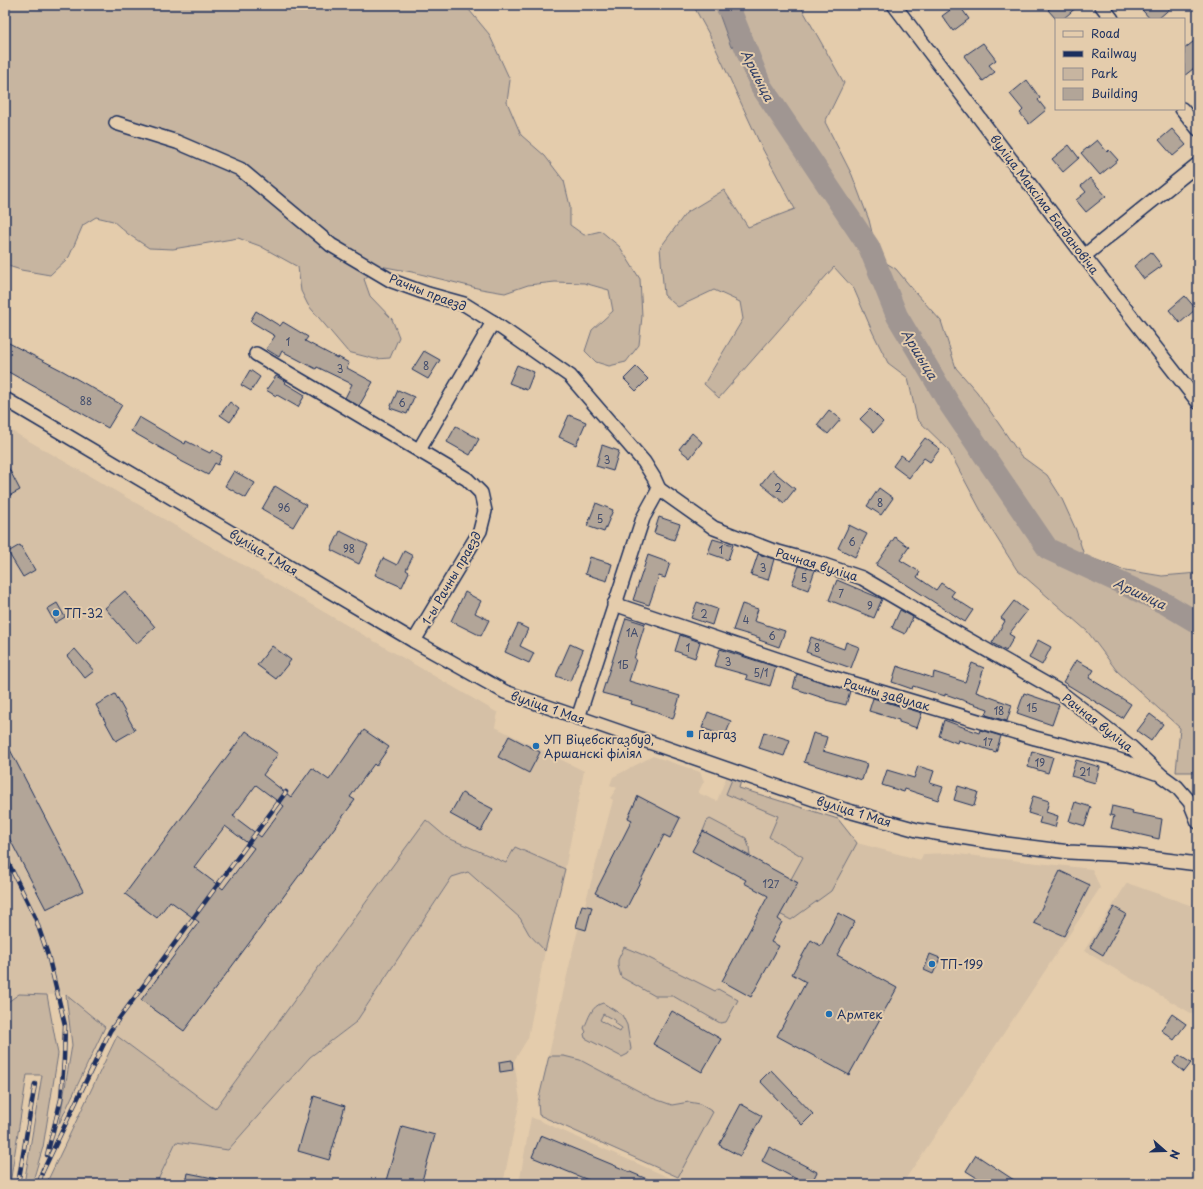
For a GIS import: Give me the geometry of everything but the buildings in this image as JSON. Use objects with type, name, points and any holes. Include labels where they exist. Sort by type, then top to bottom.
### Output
[{"type":"street","name":"вуліца Максіма Багдановіча","points":[[894,5],[1084,256],[1198,402]]},
{"type":"street","points":[[1101,5],[1111,18]]},
{"type":"street","points":[[1183,110],[1198,129]]},
{"type":"street","name":"Рачны праезд","points":[[116,123],[178,142],[240,168],[331,245],[392,281],[428,294],[464,304],[492,322],[570,376],[644,462],[654,478],[658,489]]},
{"type":"street","points":[[1084,256],[1198,164]]},
{"type":"street","points":[[419,450],[492,322]]},
{"type":"street","name":"1-ы Рачны праезд","points":[[256,354],[466,479],[481,494],[485,512],[480,531],[414,641]]},
{"type":"street","name":"вуліца 1 Мая","points":[[5,399],[414,641],[505,692],[845,810],[917,830],[998,843],[1069,852],[1126,855],[1198,864]]},
{"type":"street","points":[[578,718],[643,518],[658,489]]},
{"type":"street","name":"Рачная вуліца","points":[[658,489],[714,528],[771,550],[818,562],[862,578],[1060,692],[1131,747],[1162,776],[1177,787],[1190,802],[1198,822]]},
{"type":"street","name":"Рачны завулак","points":[[614,604],[824,675],[1035,738],[1113,758],[1162,776]]},
{"type":"shaded area","points":[[5,427],[498,713],[495,727],[584,771],[565,869],[515,847],[506,863],[446,837],[426,821],[215,1110],[110,1031],[66,995],[19,994],[5,1004]]},
{"type":"shaded area","points":[[653,756],[700,772],[704,781],[698,793],[717,801],[727,775],[741,781],[739,788],[838,819],[857,843],[921,860],[923,854],[949,853],[1092,869],[1100,888],[902,1184],[694,1184],[539,1115],[538,1102],[574,945],[613,800],[610,798],[617,788],[610,785],[613,777]]},
{"type":"shaded area","points":[[468,872],[520,918],[529,934],[545,951],[528,1038],[514,1061],[520,1100],[503,1184],[156,1184],[176,1142],[228,1150],[310,1057],[356,1022],[452,877]]},
{"type":"shaded area","points":[[1127,883],[1198,908],[1198,1014],[1196,1016],[1084,951]]},
{"type":"shaded area","points":[[531,1117],[684,1184],[519,1184]]},
{"type":"green space","points":[[5,5],[465,5],[489,34],[510,80],[507,102],[521,135],[545,156],[564,181],[570,206],[570,225],[584,235],[601,231],[620,247],[640,279],[642,316],[639,345],[626,362],[609,366],[596,362],[585,351],[592,330],[613,311],[609,290],[584,283],[555,282],[528,285],[505,293],[380,266],[364,279],[370,296],[392,319],[399,337],[390,358],[375,359],[348,352],[308,305],[301,291],[298,267],[260,246],[238,238],[173,249],[149,248],[128,234],[113,221],[96,217],[83,225],[69,257],[50,275],[21,270],[5,265]]},
{"type":"green space","points":[[693,5],[800,5],[844,83],[825,122],[852,175],[869,220],[878,258],[896,269],[941,321],[956,368],[977,392],[1021,456],[1047,475],[1061,497],[1076,530],[1084,555],[1120,569],[1162,576],[1198,573],[1198,772],[1176,772],[1180,728],[1117,671],[1087,631],[1017,570],[988,524],[948,449],[917,419],[908,378],[888,363],[854,289],[834,267],[719,398],[704,384],[743,319],[740,302],[714,290],[678,307],[664,295],[660,248],[686,213],[724,190],[748,227],[795,209],[761,146],[710,36]]},
{"type":"green space","points":[[733,777],[741,781],[739,788],[838,819],[857,843],[831,891],[791,920],[770,909],[798,883],[791,879],[803,857],[769,837],[778,816],[726,794]]},
{"type":"green space","points":[[710,819],[746,838],[750,856],[703,831],[707,821]]},
{"type":"green space","points":[[426,820],[446,837],[506,863],[515,847],[565,869],[545,951],[529,934],[520,918],[468,872],[452,877],[356,1022],[310,1057],[228,1150],[176,1142],[156,1184],[46,1184],[117,1036],[215,1109]]},
{"type":"green space","points":[[624,947],[715,991],[718,989],[738,1000],[726,1022],[720,1023],[673,996],[655,996],[621,977],[618,960]]},
{"type":"green space","points":[[19,994],[47,995],[58,1054],[43,1147],[32,1184],[24,1184],[42,1075],[27,1075],[10,1184],[5,1184],[5,1004]]},
{"type":"green space","points":[[66,995],[105,1027],[59,1124],[72,1045]]},
{"type":"green space","points":[[603,1003],[622,1015],[627,1025],[631,1049],[628,1054],[622,1057],[585,1038],[584,1034],[586,1032],[584,1028],[591,1013]],"holes":[[[603,1014],[616,1021],[615,1023],[622,1028],[620,1032],[600,1020]]]},
{"type":"green space","points":[[549,1056],[564,1056],[580,1060],[652,1098],[672,1105],[689,1102],[700,1104],[713,1112],[678,1177],[539,1115],[538,1102]]},
{"type":"water","points":[[714,5],[738,5],[752,37],[731,47],[718,11]]},
{"type":"waterway","name":"Аршыца","points":[[725,5],[731,12],[761,86],[869,247],[897,316],[950,405],[1048,549],[1166,604],[1198,623]]},
{"type":"railway","points":[[42,1173],[110,1031],[286,792]]},
{"type":"railway","points":[[5,856],[35,917],[48,955],[65,1025],[61,1099],[47,1155]]},
{"type":"railway","points":[[18,1184],[35,1084]]},
{"type":"railway","points":[[39,1184],[43,1169]]},
{"type":"place","name":"ТП-32","points":[[56,613]]},
{"type":"place","name":"Гаргаз","points":[[690,734]]},
{"type":"place","name":"УП Віцебскгазбуд, Аршанскі філіял","points":[[536,746]]},
{"type":"place","name":"ТП-199","points":[[932,964]]},
{"type":"place","name":"Армтек","points":[[829,1014]]}]
